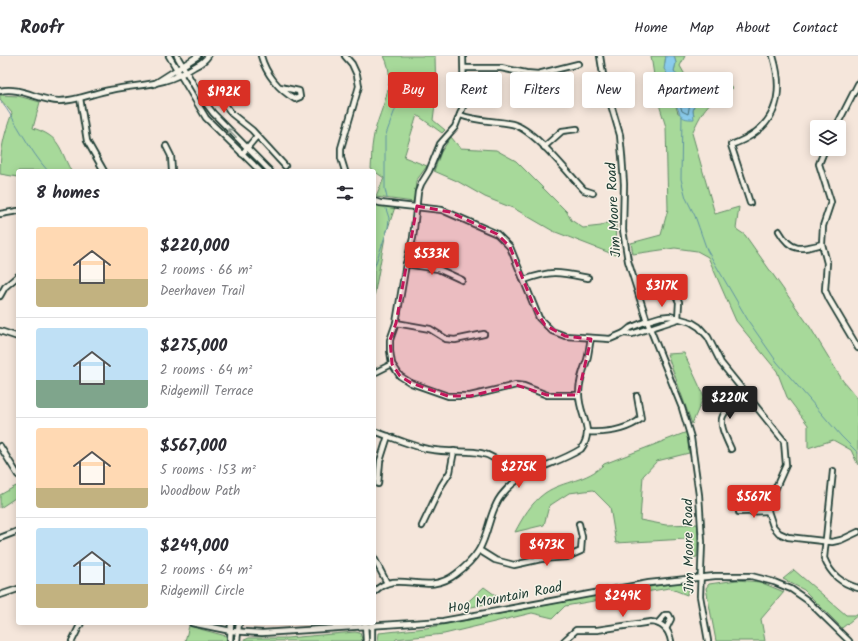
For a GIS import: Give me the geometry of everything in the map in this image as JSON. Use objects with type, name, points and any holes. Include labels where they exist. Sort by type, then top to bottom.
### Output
[{"type":"street","points":[[169,56],[206,118],[258,169]]},
{"type":"street","points":[[177,56],[186,73],[213,113],[268,169]]},
{"type":"street","points":[[154,84],[198,56]]},
{"type":"street","points":[[0,91],[15,90],[40,98],[58,101],[80,98],[111,90],[162,83],[186,73],[206,60],[208,56]]},
{"type":"street","points":[[261,56],[267,72],[280,87]]},
{"type":"street","points":[[344,169],[341,158],[341,148],[359,86],[357,75],[352,64],[345,56]]},
{"type":"street","points":[[463,56],[464,104],[454,127],[440,144],[429,171],[421,184],[413,238],[406,264],[396,323],[390,340],[392,364],[400,376],[411,383],[448,396],[470,396],[516,385],[524,386],[547,395],[578,395]]},
{"type":"street","name":"Jim Moore Road","points":[[600,56],[604,81],[620,135],[624,184],[624,230],[628,262],[647,321],[682,408],[691,438],[699,495],[702,542],[700,596],[708,641]]},
{"type":"street","points":[[750,203],[731,145],[754,135],[769,118],[776,104],[779,80],[773,56]]},
{"type":"street","points":[[464,68],[501,68],[538,74],[578,64]]},
{"type":"street","points":[[840,120],[858,84]]},
{"type":"street","points":[[214,89],[232,114],[257,136],[285,166]]},
{"type":"street","points":[[80,98],[87,141],[103,169]]},
{"type":"street","points":[[460,115],[476,121],[512,124],[527,131],[584,190],[593,192]]},
{"type":"street","points":[[544,147],[562,131],[577,128]]},
{"type":"street","points":[[242,154],[257,136]]},
{"type":"street","points":[[166,146],[171,156],[172,169]]},
{"type":"street","points":[[823,156],[820,164],[831,202],[823,226],[822,244],[827,263],[825,290],[858,348]]},
{"type":"street","points":[[376,202],[417,206],[450,212],[497,234],[510,247],[535,309],[544,325],[565,336],[590,339],[610,339],[624,334],[632,334],[678,319]]},
{"type":"street","points":[[0,214],[16,211]]},
{"type":"street","points":[[779,230],[786,243],[794,248],[804,249],[822,244]]},
{"type":"street","points":[[406,264],[438,269],[462,280]]},
{"type":"street","points":[[524,280],[549,272],[562,272],[588,278]]},
{"type":"street","points":[[0,296],[5,287],[16,278]]},
{"type":"street","points":[[670,283],[679,302],[678,319]]},
{"type":"street","points":[[624,334],[630,328],[647,321],[670,316],[690,322],[699,327],[708,337],[721,363],[745,395],[778,431],[784,441],[786,464],[782,477],[771,497],[768,511],[773,526],[779,533],[788,537],[824,541],[841,540],[858,532]]},
{"type":"street","points":[[396,323],[430,329],[446,339],[455,340],[484,334]]},
{"type":"street","points":[[0,331],[16,336]]},
{"type":"street","points":[[376,590],[387,582],[402,581],[419,585],[432,585],[442,582],[455,575],[479,550],[497,502],[516,480],[532,470],[581,450],[585,444],[588,432],[578,395],[590,339]]},
{"type":"street","points":[[376,372],[392,364]]},
{"type":"street","points":[[731,449],[723,432],[721,420],[728,408],[745,395]]},
{"type":"street","points":[[588,432],[607,433],[632,426],[641,419],[637,396]]},
{"type":"street","points":[[376,432],[429,449],[478,452],[489,455],[497,459],[507,468],[516,480]]},
{"type":"street","points":[[378,484],[380,461],[388,436]]},
{"type":"street","points":[[0,446],[16,472]]},
{"type":"street","points":[[422,526],[429,515],[441,486],[450,472],[454,451]]},
{"type":"street","points":[[833,471],[824,541],[824,558],[828,568],[835,577],[846,584],[858,588]]},
{"type":"street","points":[[739,512],[768,511]]},
{"type":"street","points":[[479,550],[496,560],[514,565],[541,559],[567,557],[581,551],[582,537],[579,524]]},
{"type":"street","points":[[0,538],[16,532]]},
{"type":"street","points":[[376,562],[387,582]]},
{"type":"street","name":"Hog Mountain Road","points":[[376,624],[443,621],[599,591],[700,577],[751,576],[779,584],[808,600],[849,641]]},
{"type":"street","points":[[0,595],[16,591]]},
{"type":"street","points":[[658,623],[664,615],[669,615],[671,619],[666,629]]},
{"type":"street","points":[[564,641],[576,630],[597,630],[651,622],[658,623],[666,629],[671,641]]},
{"type":"street","points":[[72,641],[80,625]]},
{"type":"street","name":"Hog Mountain Road","points":[[202,625],[238,632],[290,632],[365,625]]},
{"type":"street","points":[[230,641],[232,625]]},
{"type":"street","points":[[237,641],[239,625]]},
{"type":"street","points":[[365,625],[366,641]]},
{"type":"street","points":[[372,625],[372,641]]},
{"type":"highlighted area","points":[[417,206],[450,212],[497,234],[510,247],[535,309],[545,325],[565,336],[591,339],[578,395],[547,395],[516,385],[470,396],[448,396],[411,383],[400,376],[392,364],[390,340],[396,323]]},
{"type":"green space","points":[[384,56],[435,56],[435,72],[389,72]]},
{"type":"green space","points":[[651,56],[666,56],[665,66],[668,72],[653,72]]},
{"type":"green space","points":[[674,56],[685,56],[680,66],[683,72],[674,72],[676,63]]},
{"type":"green space","points":[[388,88],[388,108],[434,108],[433,120],[445,130],[442,133],[417,115],[404,157],[427,166],[416,181],[414,202],[376,197],[384,178],[376,172],[376,169],[371,169],[372,147],[375,130]]},
{"type":"green space","points":[[0,95],[18,96],[40,102],[33,128],[42,131],[54,139],[70,169],[16,169],[16,177],[0,174],[3,143],[12,113],[0,99]]},
{"type":"green space","points":[[660,108],[676,108],[678,113],[694,115],[694,108],[706,108],[692,133],[715,214],[739,207],[736,229],[745,235],[810,327],[843,381],[858,399],[858,465],[851,450],[833,440],[808,448],[808,425],[787,397],[777,371],[736,321],[708,257],[697,251],[675,248],[633,254],[631,243],[661,235],[668,209],[666,127]]},
{"type":"green space","points":[[451,137],[460,148],[496,150],[516,161],[567,212],[571,220],[583,228],[601,226],[616,218],[615,255],[553,231],[515,209],[485,197],[457,181],[434,171],[441,152]]},
{"type":"green space","points":[[376,205],[395,207],[385,237],[376,286]]},
{"type":"green space","points":[[684,353],[704,396],[692,424],[667,354]]},
{"type":"green space","points":[[687,432],[689,453],[657,461],[643,476],[640,520],[666,525],[698,524],[697,557],[689,558],[686,539],[616,543],[610,507],[593,490],[569,493],[549,506],[544,525],[515,532],[531,506],[545,493],[583,478],[604,464]]},
{"type":"green space","points":[[16,486],[16,497],[0,508],[0,495]]},
{"type":"green space","points":[[794,570],[846,615],[858,615],[842,628],[804,590],[783,579]]},
{"type":"green space","points":[[737,580],[760,582],[784,592],[761,619],[765,641],[716,641],[706,588],[709,584]]},
{"type":"green space","points":[[683,582],[688,585],[687,595],[669,588],[565,606],[553,618],[532,613],[444,634],[396,639],[395,641],[378,641],[379,633],[426,628],[615,592]]},
{"type":"green space","points":[[484,587],[502,600],[459,610]]},
{"type":"green space","points":[[189,626],[226,636],[229,641],[185,641]]},
{"type":"green space","points":[[355,632],[360,633],[362,639],[361,641],[242,641],[249,638],[287,638]]},
{"type":"water","points":[[666,56],[674,56],[676,63],[675,72],[666,72],[664,69]]},
{"type":"water","points":[[678,108],[694,108],[694,119],[685,118],[680,115]]},
{"type":"waterway","points":[[0,100],[46,169]]},
{"type":"waterway","points":[[387,198],[385,189],[385,137],[396,108]]},
{"type":"waterway","points":[[682,116],[681,179],[686,198],[695,216],[707,250],[749,322],[777,362],[841,436],[858,453]]},
{"type":"waterway","points":[[376,262],[388,228],[389,218],[386,209]]}]
